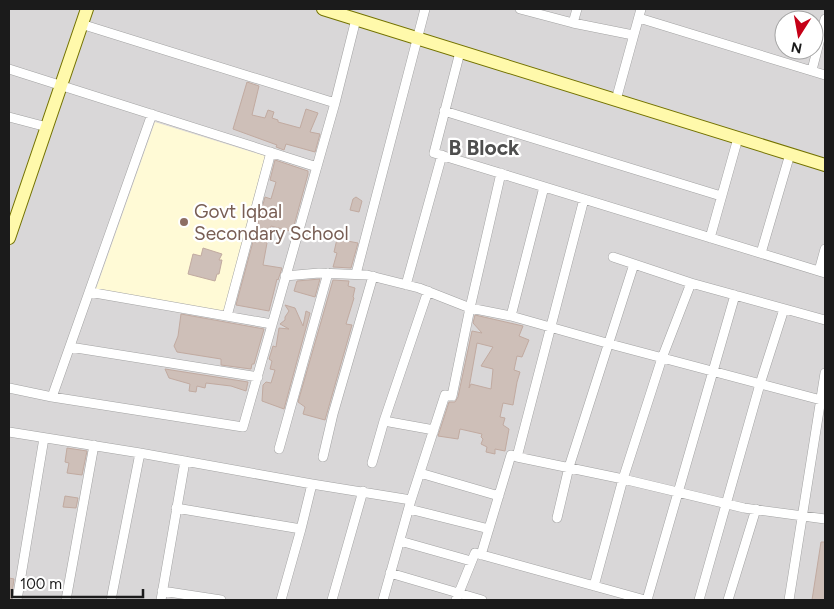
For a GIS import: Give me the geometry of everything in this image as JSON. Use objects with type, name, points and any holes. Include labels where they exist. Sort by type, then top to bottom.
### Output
[{"type":"street","points":[[9,238],[87,9]]},
{"type":"street","points":[[323,9],[825,165]]},
{"type":"street","points":[[356,274],[425,9]]},
{"type":"street","points":[[520,9],[573,23],[633,35]]},
{"type":"street","points":[[573,23],[577,9]]},
{"type":"street","points":[[616,100],[640,13],[825,75]]},
{"type":"street","points":[[812,70],[825,18]]},
{"type":"street","points":[[9,388],[52,397],[243,427],[335,103],[356,19]]},
{"type":"street","points":[[81,24],[335,103]]},
{"type":"street","points":[[460,52],[434,153],[822,272],[825,249]]},
{"type":"street","points":[[9,69],[317,167]]},
{"type":"street","points":[[444,110],[721,196]]},
{"type":"street","points":[[52,397],[152,114]]},
{"type":"street","points":[[9,117],[47,127]]},
{"type":"street","points":[[710,238],[738,138]]},
{"type":"street","points":[[227,316],[271,152]]},
{"type":"street","points":[[761,253],[790,154]]},
{"type":"street","points":[[406,285],[442,155]]},
{"type":"street","points":[[383,600],[410,504],[445,395],[452,396],[501,173]]},
{"type":"street","points":[[511,316],[544,186]]},
{"type":"street","points":[[517,457],[584,199]]},
{"type":"street","points":[[613,257],[690,283],[825,320]]},
{"type":"street","points":[[557,518],[569,468],[634,264]]},
{"type":"street","points":[[279,449],[328,273]]},
{"type":"street","points":[[285,276],[328,273],[373,276],[428,291],[470,308],[511,316],[551,329],[821,400]]},
{"type":"street","points":[[323,456],[333,414],[373,276]]},
{"type":"street","points":[[594,586],[623,479],[662,358],[690,283]]},
{"type":"street","points":[[372,463],[384,421],[428,291]]},
{"type":"street","points":[[89,292],[272,324]]},
{"type":"street","points":[[458,597],[475,553],[646,600],[735,295]]},
{"type":"street","points":[[699,600],[760,384],[784,309]]},
{"type":"street","points":[[70,347],[258,377]]},
{"type":"street","points":[[789,600],[825,372]]},
{"type":"street","points":[[384,421],[434,430]]},
{"type":"street","points":[[9,432],[362,491],[488,529]]},
{"type":"street","points":[[17,600],[44,438]]},
{"type":"street","points":[[66,600],[94,445]]},
{"type":"street","points":[[111,600],[140,453]]},
{"type":"street","points":[[481,555],[511,455],[726,504],[825,519]]},
{"type":"street","points":[[185,461],[162,596],[221,600]]},
{"type":"street","points":[[420,473],[499,496]]},
{"type":"street","points":[[281,600],[312,484]]},
{"type":"street","points":[[332,600],[362,491]]},
{"type":"street","points":[[176,508],[301,529]]},
{"type":"street","points":[[728,600],[756,509]]},
{"type":"street","points":[[400,541],[471,561]]},
{"type":"street","points":[[390,573],[458,597],[482,600]]},
{"type":"shaded area","points":[[9,9],[825,9],[825,600],[9,600]]},
{"type":"shaded area","name":"Govt Iqbal Secondary School","points":[[155,122],[265,156],[224,312],[96,289]]},
{"type":"building","points":[[247,82],[259,86],[252,115],[265,118],[268,110],[274,112],[272,118],[278,120],[278,122],[300,128],[306,109],[318,113],[310,132],[320,134],[315,152],[286,144],[284,150],[276,147],[277,145],[233,129]]},
{"type":"building","points":[[275,160],[308,171],[308,174],[293,229],[291,228],[290,231],[271,226],[266,242],[263,265],[282,268],[277,279],[269,311],[236,305],[265,197],[271,199],[276,182],[270,180]]},
{"type":"building","points":[[356,197],[362,201],[359,212],[350,210],[353,199]]},
{"type":"building","points":[[337,239],[358,243],[351,268],[333,267],[337,253],[334,252]]},
{"type":"building","points":[[203,248],[222,254],[219,260],[222,260],[219,274],[217,274],[215,281],[188,274],[193,254],[201,256]]},
{"type":"building","points":[[320,279],[315,297],[294,291],[297,281]]},
{"type":"building","points":[[333,280],[349,281],[348,286],[355,288],[346,324],[352,325],[325,420],[303,414],[305,407],[298,402]]},
{"type":"building","points":[[285,305],[295,308],[303,326],[306,311],[310,313],[284,409],[262,401],[263,385],[266,382],[271,383],[275,370],[270,369],[272,361],[269,359],[273,346],[276,347],[279,328],[289,329],[280,324],[285,320],[289,311]]},
{"type":"building","points":[[181,314],[264,329],[251,369],[221,365],[221,359],[177,352],[174,346],[178,336]]},
{"type":"building","points":[[475,315],[523,326],[519,336],[529,340],[522,357],[517,356],[514,370],[520,372],[513,405],[503,403],[500,417],[505,418],[503,425],[509,429],[505,451],[495,449],[495,454],[486,452],[487,447],[481,444],[482,434],[460,429],[458,439],[438,436],[449,402],[455,402],[458,397],[472,331],[482,333],[473,323]],"holes":[[[477,343],[493,347],[481,366],[493,369],[491,389],[471,384],[469,388]]]},
{"type":"building","points":[[165,369],[248,382],[246,391],[231,386],[206,383],[205,388],[197,386],[196,392],[189,391],[190,384],[169,378]]},
{"type":"building","points":[[67,448],[87,451],[82,475],[67,473],[69,463],[65,462]]},
{"type":"building","points":[[65,496],[78,498],[76,508],[63,507]]},
{"type":"building","points":[[821,542],[825,542],[825,600],[812,600]]},
{"type":"building","points":[[9,578],[14,579],[11,600],[9,600]]},
{"type":"place","name":"Govt Iqbal Secondary School","points":[[184,222]]},
{"type":"district","name":"B Block","points":[[484,148]]}]
